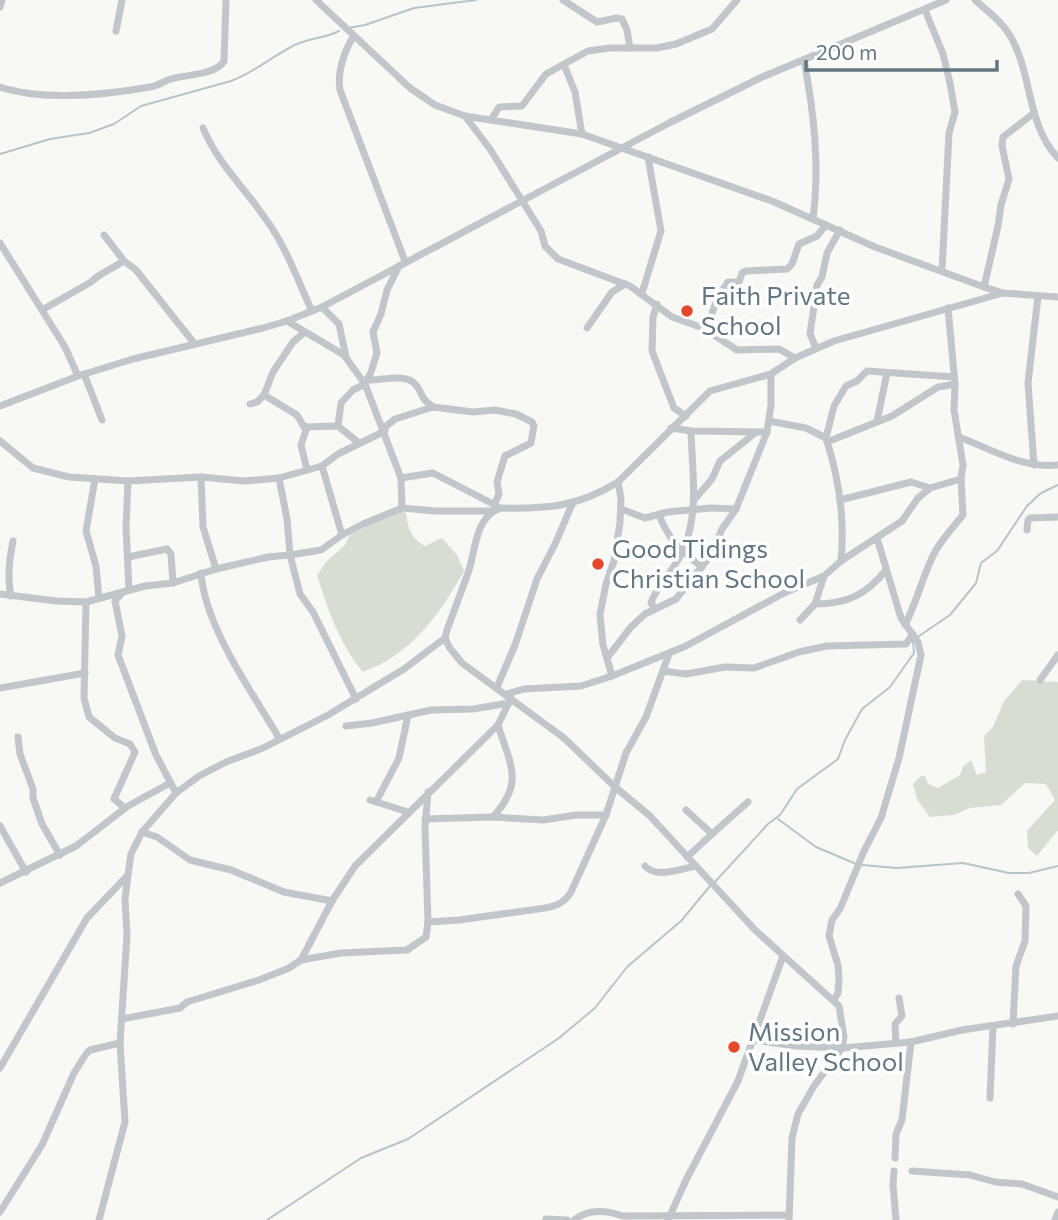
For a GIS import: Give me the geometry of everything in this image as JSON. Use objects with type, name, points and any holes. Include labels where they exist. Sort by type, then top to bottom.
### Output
[{"type":"street","points":[[0,7],[2,0]]},
{"type":"street","points":[[116,31],[122,0]]},
{"type":"street","points":[[0,87],[13,92],[68,95],[108,93],[154,86],[169,79],[218,68],[224,61],[226,0]]},
{"type":"street","points":[[316,0],[353,37],[416,92],[436,105],[465,116],[582,134],[772,201],[875,247],[943,270],[984,288],[1003,293],[1058,297]]},
{"type":"street","points":[[563,0],[597,22],[622,19],[627,30],[629,48]]},
{"type":"street","points":[[491,120],[500,107],[522,106],[542,78],[594,49],[657,48],[705,33],[712,29],[737,0]]},
{"type":"street","points":[[0,406],[81,375],[133,359],[287,321],[322,307],[402,262],[623,149],[668,122],[760,78],[946,0]]},
{"type":"street","points":[[975,0],[1008,32],[1018,56],[1034,113],[1058,158]]},
{"type":"street","points":[[925,9],[943,54],[955,112],[949,134],[943,270]]},
{"type":"street","points":[[353,37],[345,51],[338,80],[340,90],[402,262],[387,290],[373,332],[377,353],[366,382]]},
{"type":"street","points":[[804,60],[812,111],[817,174],[813,219]]},
{"type":"street","points":[[564,65],[575,92],[582,134]]},
{"type":"street","points":[[984,288],[1009,179],[1002,146],[1003,137],[1034,113]]},
{"type":"street","points":[[465,116],[491,149],[541,231],[545,246],[553,256],[567,264],[625,284],[642,293],[672,317],[706,330],[739,351],[779,349],[795,358]]},
{"type":"street","points":[[203,128],[219,160],[272,227],[290,258],[312,310]]},
{"type":"street","points":[[642,293],[661,231],[648,158]]},
{"type":"street","points":[[706,330],[718,297],[728,282],[739,282],[742,273],[746,271],[787,269],[792,264],[799,244],[817,236],[826,225]]},
{"type":"street","points":[[816,348],[810,334],[817,285],[827,253],[840,230]]},
{"type":"street","points":[[104,234],[194,343]]},
{"type":"street","points":[[0,243],[81,375],[102,420]]},
{"type":"street","points":[[42,310],[124,261]]},
{"type":"street","points":[[587,328],[612,292],[625,284]]},
{"type":"street","points":[[0,594],[86,602],[126,591],[173,583],[201,573],[268,557],[321,550],[342,535],[402,508],[435,511],[542,509],[573,502],[618,482],[713,390],[771,374],[816,348],[1003,293]]},
{"type":"street","points":[[1034,465],[1028,383],[1038,296]]},
{"type":"street","points":[[657,304],[653,317],[652,351],[674,408],[686,416]]},
{"type":"street","points":[[322,307],[339,324],[346,357]]},
{"type":"street","points":[[905,625],[937,549],[964,515],[961,479],[963,465],[954,410],[948,308]]},
{"type":"street","points":[[287,321],[346,357],[366,382],[401,478],[402,508]]},
{"type":"street","points":[[250,404],[257,402],[264,395],[273,372],[293,342],[305,332]]},
{"type":"street","points":[[841,561],[844,533],[827,440],[834,406],[846,386],[857,382],[867,372],[954,381]]},
{"type":"street","points":[[877,421],[887,373]]},
{"type":"street","points":[[607,659],[631,627],[645,614],[676,599],[711,555],[722,529],[736,509],[766,432],[771,374]]},
{"type":"street","points":[[338,426],[341,403],[353,390],[366,382],[407,379],[416,385],[422,398],[433,407]]},
{"type":"street","points":[[827,440],[912,405],[938,387],[954,381]]},
{"type":"street","points":[[264,395],[297,415],[302,425],[338,426],[359,443]]},
{"type":"street","points":[[0,441],[33,468],[69,477],[128,481],[201,477],[244,481],[279,478],[322,466],[384,430],[395,419],[433,407],[473,412],[495,410],[516,414],[532,422],[534,426],[531,443],[506,456],[497,482],[499,494],[496,508],[478,533],[445,638],[404,669],[356,699],[263,748],[199,776],[176,793],[142,832],[131,854],[124,899],[127,935],[120,1043],[125,1122],[100,1220]]},
{"type":"street","points":[[769,421],[806,428],[827,440]]},
{"type":"street","points":[[306,426],[302,445],[307,470]]},
{"type":"street","points":[[671,428],[691,431],[766,432]]},
{"type":"street","points":[[655,608],[651,603],[656,590],[682,552],[694,510],[695,467],[691,452],[691,431]]},
{"type":"street","points":[[694,500],[712,479],[720,461],[756,433]]},
{"type":"street","points":[[959,437],[1034,465],[1058,464]]},
{"type":"street","points":[[322,466],[342,535]]},
{"type":"street","points":[[401,478],[433,473],[496,508]]},
{"type":"street","points":[[201,477],[203,527],[216,569]]},
{"type":"street","points":[[279,478],[288,519],[290,555],[300,594],[313,612],[356,699]]},
{"type":"street","points":[[95,479],[86,531],[96,566],[99,598]]},
{"type":"street","points":[[346,726],[431,709],[473,709],[509,699],[524,689],[577,687],[669,654],[784,593],[824,576],[841,561],[902,521],[918,498],[930,488],[961,479]]},
{"type":"street","points":[[128,481],[126,591],[115,601],[122,636],[118,655],[156,755],[176,793]]},
{"type":"street","points":[[612,676],[601,636],[600,606],[614,561],[621,509],[618,482]]},
{"type":"street","points":[[840,500],[911,482],[930,488]]},
{"type":"street","points":[[497,687],[515,645],[537,579],[573,502]]},
{"type":"street","points":[[621,509],[641,517],[694,510],[736,509]]},
{"type":"street","points":[[659,514],[664,529],[682,552],[702,567]]},
{"type":"street","points":[[1027,530],[1030,518],[1058,517]]},
{"type":"street","points":[[834,1000],[838,993],[839,978],[838,965],[831,946],[830,926],[881,818],[899,758],[921,654],[918,642],[905,625],[877,538]]},
{"type":"street","points":[[11,596],[9,562],[13,541]]},
{"type":"street","points":[[128,556],[167,549],[171,554],[173,583]]},
{"type":"street","points":[[815,604],[836,603],[866,591],[886,569]]},
{"type":"street","points":[[201,573],[202,590],[223,644],[279,738]]},
{"type":"street","points":[[800,620],[815,604],[824,576]]},
{"type":"street","points":[[86,602],[84,698],[89,717],[115,738],[130,744],[135,752],[114,799],[125,808]]},
{"type":"street","points":[[663,671],[685,674],[726,667],[754,668],[799,652],[827,646],[906,644],[912,634]]},
{"type":"street","points":[[445,638],[462,663],[564,738],[656,822],[755,930],[834,1000],[840,1012],[844,1037],[842,1048],[814,1086],[798,1114],[792,1138],[789,1218],[630,1218],[609,1212],[584,1213],[574,1220]]},
{"type":"street","points":[[428,922],[554,907],[561,904],[572,892],[606,815],[626,754],[646,716],[669,654]]},
{"type":"street","points":[[1040,680],[1058,655]]},
{"type":"street","points":[[0,688],[85,673]]},
{"type":"street","points":[[301,960],[332,901],[355,866],[428,791],[456,768],[479,741],[498,725],[509,699]]},
{"type":"street","points":[[408,715],[399,758],[373,801],[408,811]]},
{"type":"street","points":[[493,817],[508,800],[513,787],[512,771],[498,725]]},
{"type":"street","points":[[18,737],[20,754],[33,789],[33,799],[42,824],[60,855]]},
{"type":"street","points":[[0,883],[76,846],[125,808],[170,783]]},
{"type":"street","points":[[122,1019],[180,1008],[187,1002],[259,980],[301,960],[341,953],[407,950],[426,937],[428,922],[425,819],[428,791]]},
{"type":"street","points":[[687,857],[748,802]]},
{"type":"street","points":[[686,810],[712,834]]},
{"type":"street","points":[[425,819],[493,817],[547,820],[606,815]]},
{"type":"street","points":[[0,826],[26,872]]},
{"type":"street","points":[[142,832],[157,836],[190,860],[231,870],[284,891],[332,901]]},
{"type":"street","points":[[645,866],[658,873],[696,866]]},
{"type":"street","points":[[0,1068],[87,918],[128,875]]},
{"type":"street","points":[[1013,1024],[1016,969],[1025,941],[1026,906],[1018,894]]},
{"type":"street","points":[[668,1218],[737,1081],[783,956]]},
{"type":"street","points":[[896,1043],[894,1024],[902,1016],[899,998]]},
{"type":"street","points":[[753,1040],[796,1046],[842,1048],[911,1042],[962,1030],[1058,1016]]},
{"type":"street","points":[[990,1098],[993,1026]]},
{"type":"street","points":[[895,1158],[896,1134],[902,1120],[911,1042]]},
{"type":"street","points":[[0,1212],[42,1145],[74,1073],[86,1054],[90,1050],[120,1043]]},
{"type":"street","points":[[894,1171],[896,1220]]},
{"type":"street","points":[[912,1171],[970,1175],[1022,1184],[1058,1197]]},
{"type":"street","points":[[1055,1220],[1058,1212]]},
{"type":"street","points":[[546,1219],[567,1220]]},
{"type":"shaded area","points":[[403,511],[416,540],[425,546],[442,538],[457,555],[464,571],[445,603],[410,644],[380,665],[363,672],[341,638],[317,575],[327,561],[345,545],[350,535]]},
{"type":"shaded area","points":[[1022,680],[1058,682],[1058,830],[1037,856],[1028,848],[1027,831],[1055,800],[1046,784],[1025,783],[1001,805],[970,808],[954,815],[930,817],[917,799],[913,784],[921,776],[925,776],[928,784],[938,788],[960,775],[963,767],[971,760],[977,775],[986,772],[984,736],[993,727],[1004,701]]},
{"type":"waterway","points":[[348,28],[414,8],[476,0]]},
{"type":"waterway","points":[[0,154],[50,139],[89,133],[114,124],[141,106],[231,81],[297,44],[339,31]]},
{"type":"waterway","points":[[919,636],[950,615],[976,583],[981,563],[997,551],[1027,506],[1041,493],[1058,485]]},
{"type":"waterway","points":[[714,883],[768,824],[780,815],[797,789],[838,759],[862,709],[890,687],[914,653],[913,641]]},
{"type":"waterway","points":[[778,819],[816,847],[854,863]]},
{"type":"waterway","points":[[862,865],[897,868],[963,863],[1009,873],[1029,873],[1058,866]]},
{"type":"waterway","points":[[267,1220],[361,1158],[408,1139],[559,1038],[595,1008],[627,967],[681,921],[710,886]]},
{"type":"place","name":"Faith Private School","points":[[687,311]]},
{"type":"place","name":"Good Tidings Christian School","points":[[598,564]]},
{"type":"place","name":"Mission Valley School","points":[[734,1047]]}]
